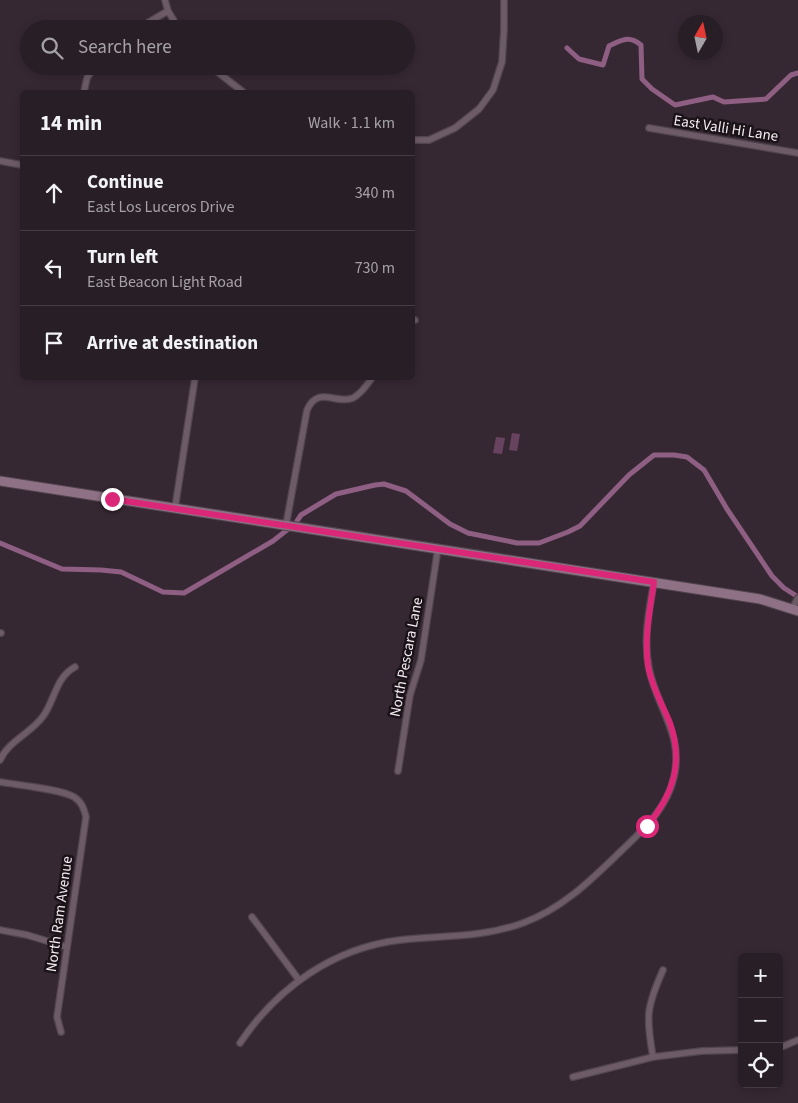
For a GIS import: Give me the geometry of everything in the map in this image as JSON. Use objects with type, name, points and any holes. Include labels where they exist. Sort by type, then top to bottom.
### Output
[{"type":"main road","points":[[0,481],[760,599],[795,610]]},
{"type":"street","points":[[164,0],[173,20]]},
{"type":"street","points":[[415,140],[429,140],[455,128],[479,109],[492,90],[502,62],[504,0]]},
{"type":"street","points":[[153,20],[168,12]]},
{"type":"street","points":[[84,90],[89,75]]},
{"type":"street","points":[[221,75],[240,90]]},
{"type":"street","name":"East Valli Hi Lane","points":[[650,128],[798,153]]},
{"type":"street","points":[[0,162],[20,165]]},
{"type":"street","points":[[175,508],[195,380]]},
{"type":"street","points":[[286,525],[309,405],[314,400],[325,397],[351,398],[361,391],[370,380]]},
{"type":"street","name":"North Pescara Lane","points":[[398,771],[410,695],[421,660],[438,548]]},
{"type":"street","points":[[240,1043],[265,1010],[299,980],[318,968],[369,946],[399,940],[478,935],[525,923],[545,913],[581,889],[647,826],[661,809],[670,792],[676,763],[674,736],[651,679],[646,653],[654,582]]},
{"type":"street","points":[[795,610],[798,599]]},
{"type":"street","points":[[0,760],[7,749],[44,715],[62,677],[67,671],[75,667]]},
{"type":"street","name":"North Ram Avenue","points":[[0,782],[66,793],[80,802],[83,808],[86,822],[57,1018],[61,1032]]},
{"type":"street","points":[[252,917],[299,980]]},
{"type":"street","points":[[0,930],[27,935],[67,947]]},
{"type":"street","points":[[653,1057],[648,1028],[648,1010],[651,996],[662,970]]},
{"type":"street","points":[[783,1046],[798,1040]]},
{"type":"street","points":[[573,1077],[653,1057],[702,1051],[738,1050]]},
{"type":"shaded area","points":[[512,433],[520,434],[517,451],[509,450]]},
{"type":"shaded area","points":[[496,437],[505,438],[502,454],[493,453]]},
{"type":"waterway","points":[[567,48],[579,59],[603,65],[609,46],[629,39],[637,42],[641,45],[642,79],[652,89],[675,105],[713,97],[724,102],[766,99],[791,75],[798,73]]},
{"type":"waterway","points":[[297,521],[301,515],[336,494],[384,484],[406,491],[450,524],[468,533],[517,543],[539,543],[580,526],[629,475],[654,455],[674,455],[687,457],[704,470],[727,509],[772,576],[784,588],[798,597]]},
{"type":"waterway","points":[[0,543],[62,569],[121,572],[163,592],[184,593],[273,541],[287,530]]},
{"type":"route","points":[[112,499],[654,582],[646,653],[651,679],[674,736],[676,763],[670,792],[661,809],[647,826]]}]
